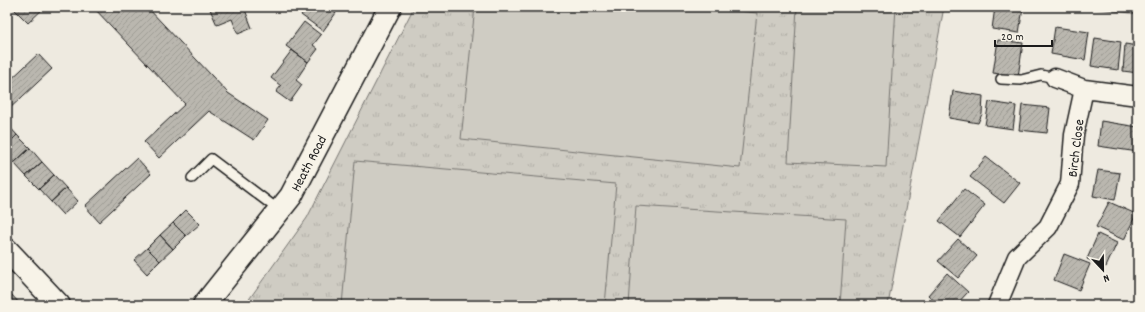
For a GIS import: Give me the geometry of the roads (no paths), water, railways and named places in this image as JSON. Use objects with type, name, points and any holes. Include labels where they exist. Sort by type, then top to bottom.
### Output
[{"type":"street","name":"Heath Road","points":[[204,305],[291,196],[389,7]]},
{"type":"street","points":[[1055,78],[1084,89],[1138,96]]},
{"type":"street","name":"Birch Close","points":[[997,305],[1017,257],[1048,227],[1070,184],[1074,135],[1084,89]]},
{"type":"street","points":[[7,250],[59,305]]},
{"type":"lane","points":[[1001,79],[1021,80],[1042,75],[1055,78]]},
{"type":"lane","points":[[192,178],[211,159],[280,211]]}]
